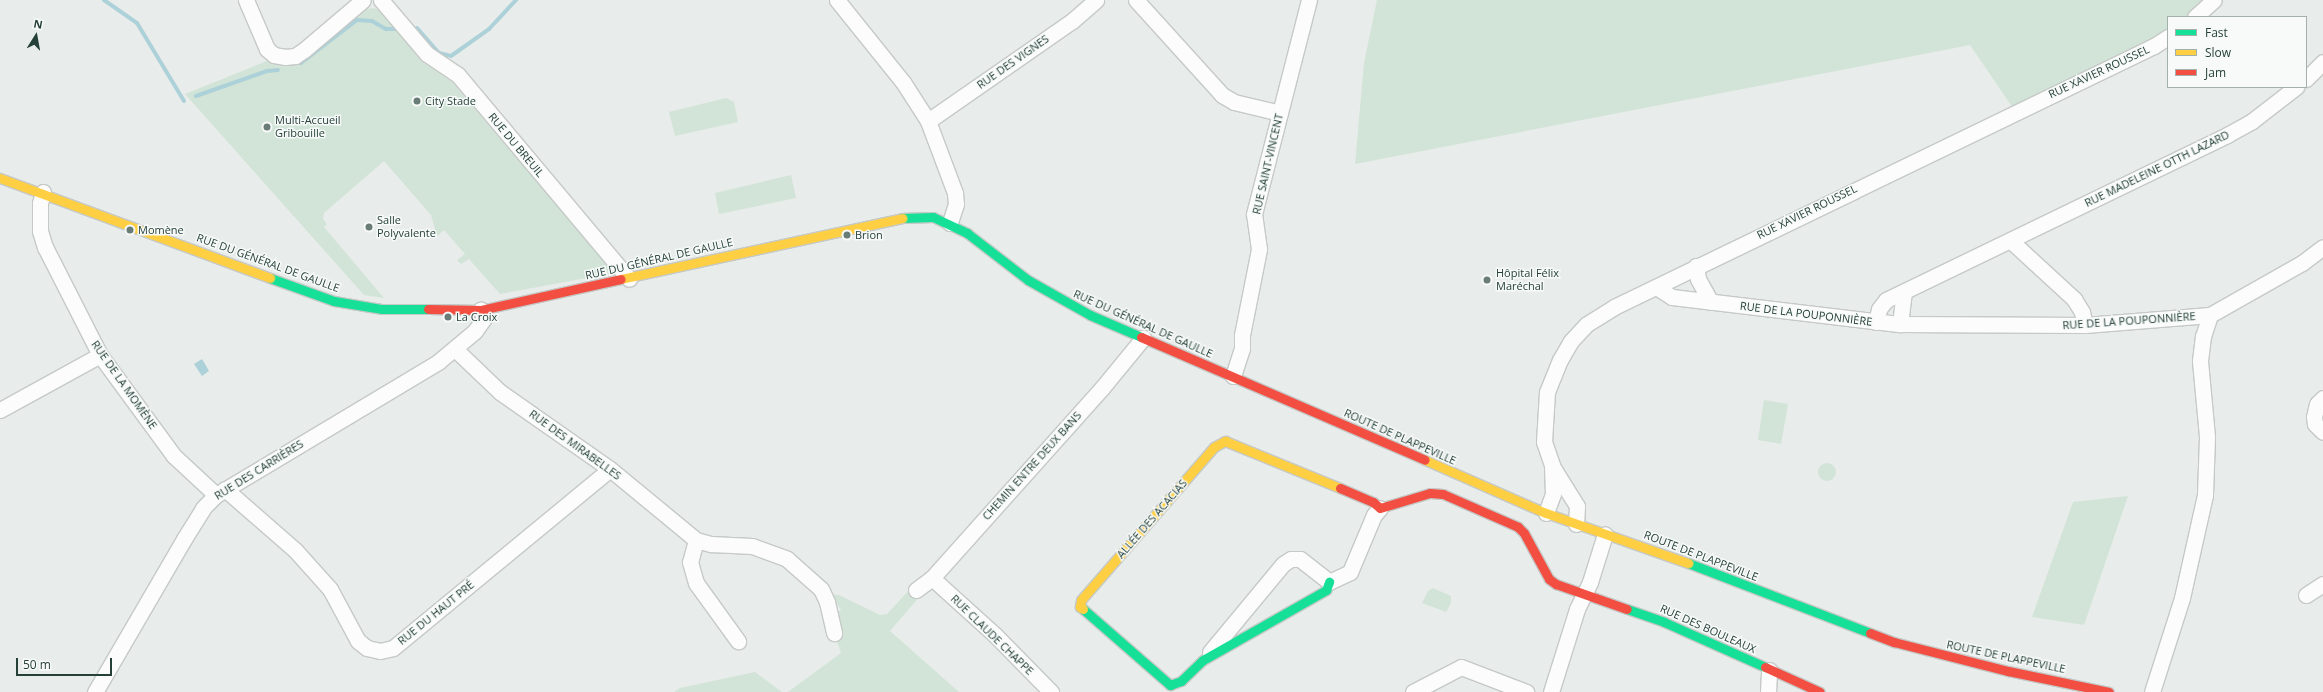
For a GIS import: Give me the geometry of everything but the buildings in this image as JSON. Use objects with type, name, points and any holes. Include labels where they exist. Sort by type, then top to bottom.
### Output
[{"type":"street","points":[[246,0],[267,49],[274,55],[285,57],[296,56],[362,0]]},
{"type":"street","name":"RUE DU BREUIL","points":[[381,0],[427,54],[458,76],[629,279]]},
{"type":"street","points":[[837,0],[903,82],[928,121],[954,193],[956,204],[950,223]]},
{"type":"street","name":"RUE DES VIGNES","points":[[928,121],[1072,21],[1096,0]]},
{"type":"street","points":[[1136,0],[1222,95],[1234,102],[1280,113]]},
{"type":"street","name":"RUE SAINT-VINCENT","points":[[1233,376],[1242,349],[1242,335],[1259,249],[1254,214],[1309,0]]},
{"type":"street","points":[[2196,16],[2214,0]]},
{"type":"street","name":"RUE XAVIER ROUSSEL","points":[[1576,524],[1577,506],[1552,465],[1544,442],[1544,418],[1548,392],[1566,350],[1587,324],[1614,306],[2154,46],[2167,38]]},
{"type":"street","points":[[2307,78],[2323,62]]},
{"type":"street","name":"RUE MADELEINE OTTH LAZARD","points":[[1876,322],[1879,309],[1886,300],[1904,293],[2226,135],[2252,121],[2295,88]]},
{"type":"street","name":"RUE DU GÉNÉRAL DE GAULLE","points":[[0,178],[44,192],[334,301],[382,309],[481,310],[629,279],[900,218],[933,217],[950,223],[967,232],[1028,280],[1065,303],[1296,405]]},
{"type":"street","name":"RUE DE LA MOMÈNE","points":[[44,192],[40,203],[40,231],[45,247],[100,355],[174,456],[220,492]]},
{"type":"street","points":[[2011,241],[2074,299],[2082,312],[2085,325]]},
{"type":"street","points":[[2210,315],[2302,263],[2323,247]]},
{"type":"street","points":[[1696,266],[1698,279],[1711,302]]},
{"type":"street","name":"RUE DE LA POUPONNIÈRE","points":[[1656,287],[1672,297],[1900,324],[2085,325],[2210,315],[2203,336],[2200,361],[2207,437],[2205,495],[2182,598],[2152,692]]},
{"type":"street","points":[[1900,324],[1904,293]]},
{"type":"street","name":"RUE DES CARRIÈRES","points":[[95,692],[203,508],[220,492],[438,362],[475,331],[484,318],[481,310]]},
{"type":"street","name":"CHEMIN ENTRE DEUX BANS","points":[[916,590],[932,578],[1102,388],[1143,338]]},
{"type":"street","name":"RUE DES MIRABELLES","points":[[455,349],[500,392],[610,469],[696,540],[728,546],[752,546],[771,551],[799,568],[821,589],[827,602],[834,633]]},
{"type":"street","points":[[0,410],[100,355]]},
{"type":"street","points":[[2323,398],[2317,404],[2314,418],[2315,424],[2323,432]]},
{"type":"street","name":"ROUTE DE PLAPPEVILLE","points":[[1296,405],[1546,513],[1670,556],[1894,642],[2001,670],[2109,692]]},
{"type":"street","name":"ALLÉE DES ACACIAS","points":[[1203,660],[1326,590],[1329,582],[1350,572],[1374,515],[1380,508],[1373,502],[1236,444],[1225,441],[1214,447],[1079,604],[1081,610],[1170,685],[1181,681],[1203,660],[1283,564],[1291,559],[1300,559],[1329,582]]},
{"type":"street","name":"RUE XAVIER ROUSSEL","points":[[1546,513],[1553,494],[1552,465]]},
{"type":"street","name":"RUE DU HAUT PRÉ","points":[[220,492],[294,550],[330,589],[358,641],[367,648],[380,651],[392,648],[610,469]]},
{"type":"street","points":[[1380,508],[1396,505],[1430,493],[1443,494],[1518,527],[1524,533],[1549,579],[1584,594]]},
{"type":"street","points":[[1550,692],[1605,534]]},
{"type":"street","points":[[696,540],[690,562],[696,583],[738,641]]},
{"type":"street","name":"RUE CLAUDE CHAPPE","points":[[932,578],[995,635],[1052,692]]},
{"type":"street","points":[[2306,595],[2323,584]]},
{"type":"street","name":"RUE DES BOULEAUX","points":[[1584,594],[1664,622],[1820,692]]},
{"type":"street","points":[[1413,692],[1461,667],[1526,692]]},
{"type":"street","points":[[1768,692],[1769,670]]},
{"type":"green space","points":[[1377,0],[2213,0],[2195,16],[2167,16],[2167,37],[2015,111],[1970,45],[1355,164],[1364,63]]},
{"type":"green space","points":[[374,8],[382,12],[421,61],[452,82],[614,273],[500,294],[469,259],[461,264],[457,260],[465,254],[444,230],[437,236],[431,215],[384,161],[324,213],[323,219],[327,224],[324,227],[384,298],[364,295],[185,94],[267,61],[284,65],[362,10]]},
{"type":"green space","points":[[726,98],[734,102],[738,122],[675,136],[669,112]]},
{"type":"green space","points":[[791,175],[796,198],[719,214],[715,193]]},
{"type":"green space","points":[[1764,400],[1788,404],[1781,444],[1758,440]]},
{"type":"green space","points":[[1827,463],[1833,466],[1836,472],[1833,478],[1827,481],[1821,478],[1818,472],[1821,466]]},
{"type":"green space","points":[[2128,496],[2084,625],[2032,617],[2073,502]]},
{"type":"green space","points":[[912,587],[921,595],[890,631],[959,692],[788,692],[841,653],[834,633],[837,613],[841,610],[831,595],[839,595],[880,615],[887,614]]},
{"type":"green space","points":[[1433,588],[1451,596],[1451,603],[1446,612],[1422,603],[1428,591]]},
{"type":"green space","points":[[755,672],[782,692],[674,692],[680,688]]},
{"type":"water","points":[[202,359],[209,371],[202,376],[194,364]]},
{"type":"waterway","points":[[104,0],[137,23],[184,101]]},
{"type":"waterway","points":[[417,28],[439,53],[451,56],[489,29],[516,0]]},
{"type":"waterway","points":[[301,63],[357,20],[372,21],[386,29],[397,29]]},
{"type":"waterway","points":[[196,96],[267,71],[278,70]]},
{"type":"traffic: fast","points":[[902,218],[933,217],[967,233],[1028,280],[1090,315],[1141,337]]},
{"type":"traffic: fast","points":[[270,278],[334,301],[382,309],[428,309]]},
{"type":"traffic: fast","points":[[1688,563],[1870,633]]},
{"type":"traffic: fast","points":[[1083,609],[1170,685],[1181,681],[1203,660],[1326,590],[1329,582]]},
{"type":"traffic: fast","points":[[1627,609],[1664,622],[1765,667]]},
{"type":"traffic: slow","points":[[0,178],[270,278]]},
{"type":"traffic: slow","points":[[621,279],[902,218]]},
{"type":"traffic: slow","points":[[1083,609],[1080,607],[1081,600],[1214,447],[1225,441],[1340,488]]},
{"type":"traffic: slow","points":[[1425,460],[1546,513],[1688,563]]},
{"type":"traffic: jam","points":[[428,309],[481,310],[621,279]]},
{"type":"traffic: jam","points":[[1141,337],[1425,460]]},
{"type":"traffic: jam","points":[[1340,488],[1373,502],[1380,508],[1430,493],[1443,494],[1518,527],[1524,533],[1549,579],[1556,584],[1627,609]]},
{"type":"traffic: jam","points":[[1870,633],[1894,642],[2008,671],[2109,692]]},
{"type":"traffic: jam","points":[[1765,667],[1820,692]]},
{"type":"place","name":"City Stade","points":[[417,101]]},
{"type":"place","name":"Multi-Accueil Gribouille","points":[[267,127]]},
{"type":"place","name":"Salle Polyvalente","points":[[369,227]]},
{"type":"place","name":"Momène","points":[[130,230]]},
{"type":"place","name":"Brion","points":[[847,235]]},
{"type":"place","name":"Hôpital Félix Maréchal","points":[[1487,280]]},
{"type":"place","name":"La Croix","points":[[448,317]]}]
